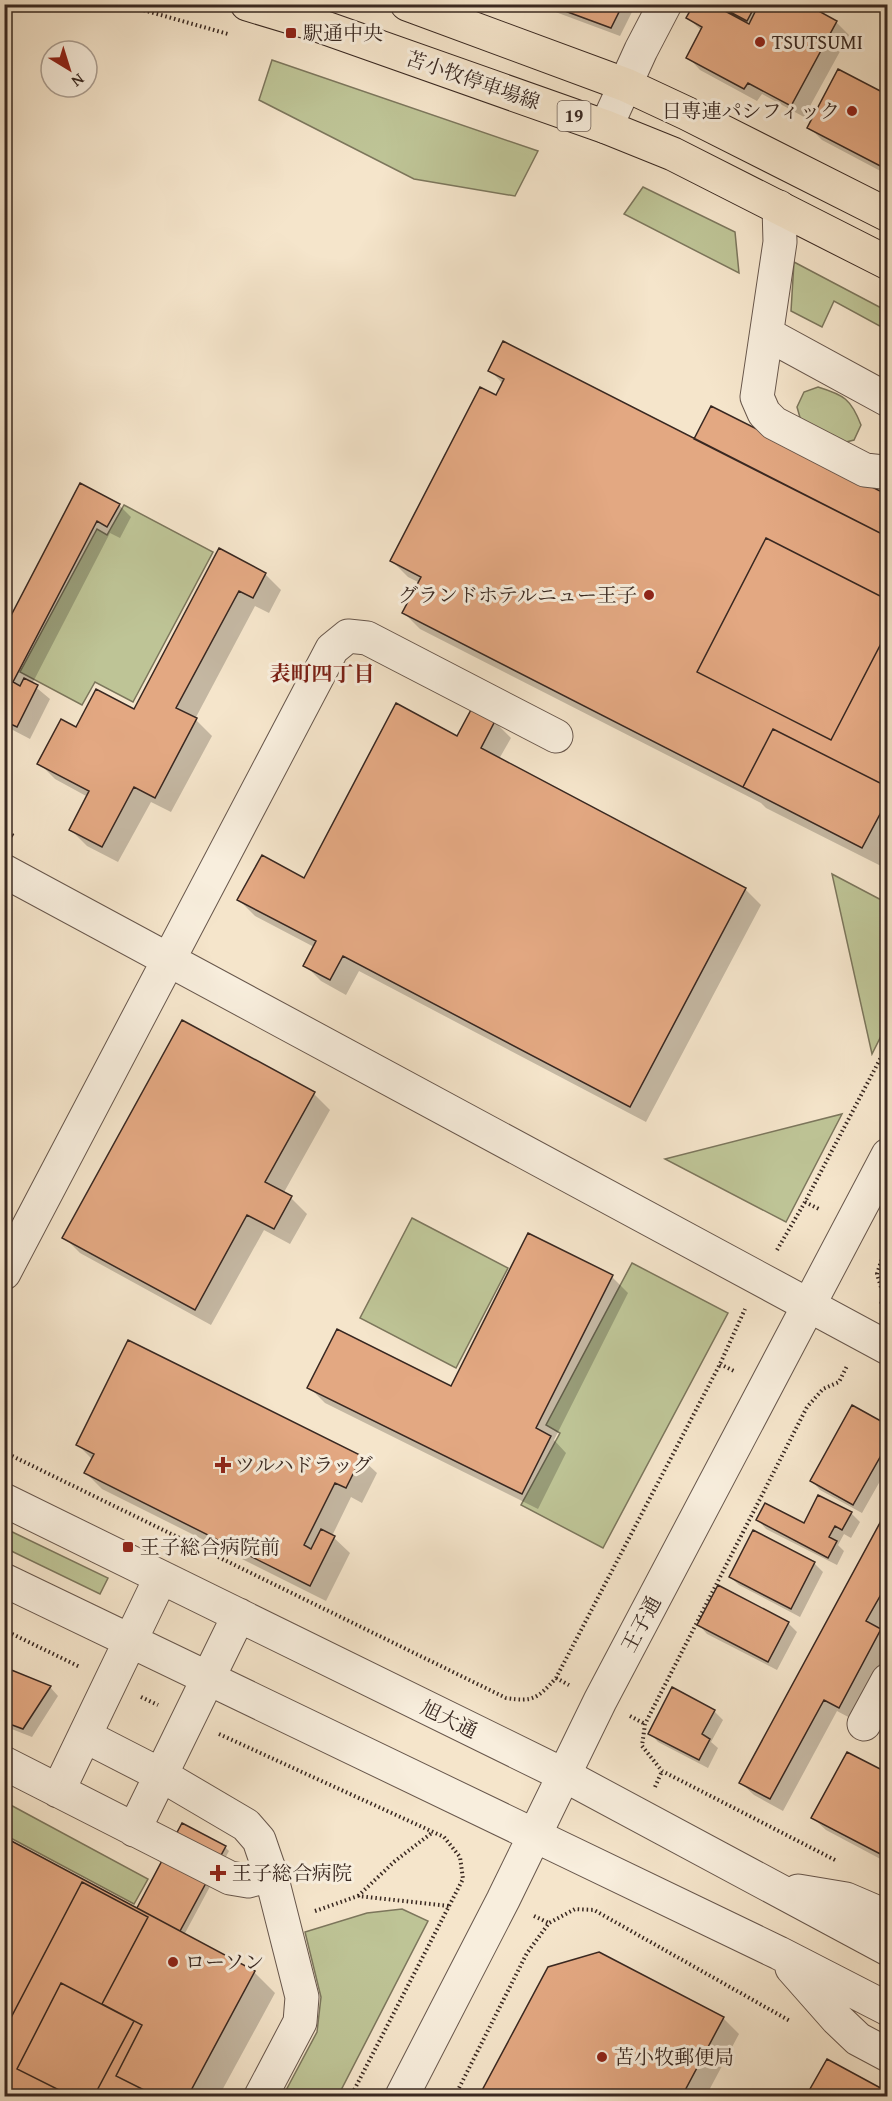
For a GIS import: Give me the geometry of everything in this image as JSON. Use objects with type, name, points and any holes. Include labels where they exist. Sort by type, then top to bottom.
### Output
[{"type":"main road","name":"苫小牧停車場線","points":[[247,4],[320,26],[606,127],[673,154],[888,263]]},
{"type":"main road","name":"19","points":[[407,4],[626,85],[686,112],[888,214]]},
{"type":"street","points":[[606,127],[665,4]]},
{"type":"street","points":[[779,207],[780,242],[757,397],[764,413],[774,423],[865,470],[883,472],[888,470]]},
{"type":"street","points":[[766,334],[888,400]]},
{"type":"street","points":[[4,1273],[332,649],[348,636],[368,638],[556,736]]},
{"type":"street","points":[[4,872],[875,1342]]},
{"type":"street","name":"王子通","points":[[402,2097],[600,1701],[888,1155]]},
{"type":"street","name":"旭大通","points":[[4,1500],[564,1775],[888,1949]]},
{"type":"street","points":[[58,1791],[161,1577]]},
{"type":"street","points":[[4,1580],[535,1834],[888,2009]]},
{"type":"street","points":[[134,1830],[239,1615]]},
{"type":"street","points":[[864,1724],[888,1680]]},
{"type":"street","points":[[85,1736],[161,1775],[246,1825],[259,1840],[271,1875],[302,1997],[300,2022],[261,2097]]},
{"type":"street","points":[[4,1763],[230,1878],[248,1881],[271,1875]]},
{"type":"street","points":[[772,1887],[846,1899],[888,1917]]},
{"type":"street","points":[[779,1953],[837,2019],[858,2039],[888,2055]]},
{"type":"path","points":[[122,4],[232,36]]},
{"type":"path","points":[[4,1452],[506,1698],[526,1701],[540,1696],[555,1678],[720,1364],[759,1279],[805,1202],[888,1044]]},
{"type":"path","points":[[836,1861],[662,1771],[642,1746],[645,1724],[807,1407],[823,1389],[839,1382],[875,1342],[884,1298],[877,1274],[888,1240]]},
{"type":"path","points":[[4,1630],[188,1720],[444,1837],[460,1857],[463,1879],[351,2097]]},
{"type":"path","points":[[283,1923],[358,1896],[395,1860],[433,1832]]},
{"type":"path","points":[[358,1896],[449,1906]]},
{"type":"path","points":[[454,2097],[527,1953],[549,1923],[575,1909],[594,1910],[796,2024]]},
{"type":"green space","points":[[272,60],[538,151],[515,196],[414,179],[259,100]]},
{"type":"green space","points":[[643,187],[735,232],[739,273],[624,214]]},
{"type":"green space","points":[[794,262],[887,311],[887,330],[834,301],[822,327],[791,311]]},
{"type":"green space","points":[[818,387],[846,399],[854,409],[861,425],[854,440],[838,444],[801,421],[797,407],[804,392]]},
{"type":"green space","points":[[124,505],[213,552],[133,702],[95,682],[82,705],[20,672],[97,529],[107,535]]},
{"type":"green space","points":[[832,874],[887,903],[887,1024],[872,1054]]},
{"type":"green space","points":[[842,1114],[786,1222],[665,1159]]},
{"type":"green space","points":[[412,1218],[508,1268],[456,1368],[360,1318]]},
{"type":"green space","points":[[632,1263],[728,1313],[603,1548],[521,1505],[560,1433],[546,1425]]},
{"type":"green space","points":[[4,1528],[108,1578],[100,1594],[5,1548]]},
{"type":"green space","points":[[5,1802],[148,1879],[134,1904],[5,1835]]},
{"type":"green space","points":[[402,1909],[428,1921],[338,2096],[283,2096],[317,2032],[321,1997],[305,1932],[367,1913]]},
{"type":"building","points":[[546,4],[623,4],[611,28]]},
{"type":"building","name":"TSUTSUMI","points":[[694,4],[712,4],[749,24],[759,4],[806,4],[837,21],[791,106],[748,83],[744,89],[686,58],[702,27],[686,18]]},
{"type":"building","points":[[715,4],[756,4],[747,21]]},
{"type":"building","name":"日専連パシフィック","points":[[838,69],[888,95],[888,170],[807,128]]},
{"type":"building","name":"グランドホテルニュー王子","points":[[503,341],[888,537],[888,799],[862,848],[402,613],[421,577],[390,561],[480,387],[496,395],[504,379],[488,371]]},
{"type":"building","points":[[711,406],[888,495],[888,537],[694,439]]},
{"type":"building","points":[[80,483],[120,504],[107,527],[97,521],[13,682],[20,686],[24,678],[38,685],[17,727],[4,721],[4,629]]},
{"type":"building","points":[[766,538],[888,600],[888,630],[831,740],[697,672]]},
{"type":"building","points":[[219,548],[266,573],[253,598],[239,591],[176,708],[197,718],[155,798],[134,787],[102,847],[69,830],[89,791],[37,764],[61,719],[76,727],[96,689],[134,709]]},
{"type":"building","points":[[396,703],[457,736],[472,708],[495,721],[481,748],[746,888],[630,1107],[343,956],[330,980],[303,966],[316,941],[237,900],[262,855],[304,878]]},
{"type":"building","points":[[773,729],[888,787],[888,799],[862,848],[743,787]]},
{"type":"building","points":[[182,1020],[315,1092],[265,1182],[292,1196],[274,1229],[247,1215],[195,1310],[62,1238]]},
{"type":"building","points":[[528,1233],[613,1275],[536,1428],[551,1436],[522,1494],[307,1388],[337,1329],[451,1386]]},
{"type":"building","name":"ツルハドラッグ","points":[[128,1340],[362,1456],[346,1488],[335,1483],[304,1545],[311,1549],[321,1529],[335,1536],[310,1586],[84,1473],[94,1454],[76,1445]]},
{"type":"building","points":[[852,1405],[888,1425],[888,1443],[853,1505],[810,1481]]},
{"type":"building","points":[[818,1495],[852,1512],[842,1530],[835,1526],[829,1537],[837,1541],[828,1558],[756,1520],[765,1503],[804,1523]]},
{"type":"building","points":[[888,1508],[888,1582],[866,1621],[881,1629],[839,1708],[824,1700],[770,1799],[739,1783]]},
{"type":"building","points":[[753,1530],[815,1562],[791,1609],[729,1577]]},
{"type":"building","points":[[718,1585],[789,1622],[768,1662],[697,1625]]},
{"type":"building","points":[[4,1667],[51,1686],[23,1729],[4,1722]]},
{"type":"building","points":[[672,1687],[715,1710],[702,1734],[710,1739],[699,1760],[648,1734]]},
{"type":"building","points":[[847,1752],[888,1773],[888,1858],[811,1818]]},
{"type":"building","points":[[182,1823],[226,1846],[180,1931],[137,1908]]},
{"type":"building","points":[[4,1837],[255,1971],[188,2096],[4,2096]]},
{"type":"building","points":[[82,1882],[148,1917],[102,2004],[142,2025],[116,2076],[156,2096],[4,2096],[4,2031]]},
{"type":"building","name":"苫小牧郵便局","points":[[599,1952],[724,2017],[682,2096],[479,2096],[548,1967]]},
{"type":"building","points":[[61,1983],[134,2021],[94,2096],[71,2096],[17,2069]]},
{"type":"building","points":[[827,2059],[888,2092],[888,2096],[806,2096]]},
{"type":"place","name":"駅通中央","points":[[291,33]]},
{"type":"place","name":"TSUTSUMI","points":[[760,42]]},
{"type":"place","name":"日専連パシフィック","points":[[852,111]]},
{"type":"place","name":"グランドホテルニュー王子","points":[[649,595]]},
{"type":"place","name":"ツルハドラッグ","points":[[223,1465]]},
{"type":"place","name":"王子総合病院前","points":[[128,1547]]},
{"type":"place","name":"王子総合病院","points":[[218,1873]]},
{"type":"place","name":"ローソン","points":[[173,1962]]},
{"type":"place","name":"苫小牧郵便局","points":[[602,2057]]},
{"type":"district","name":"表町四丁目","points":[[322,674]]}]
